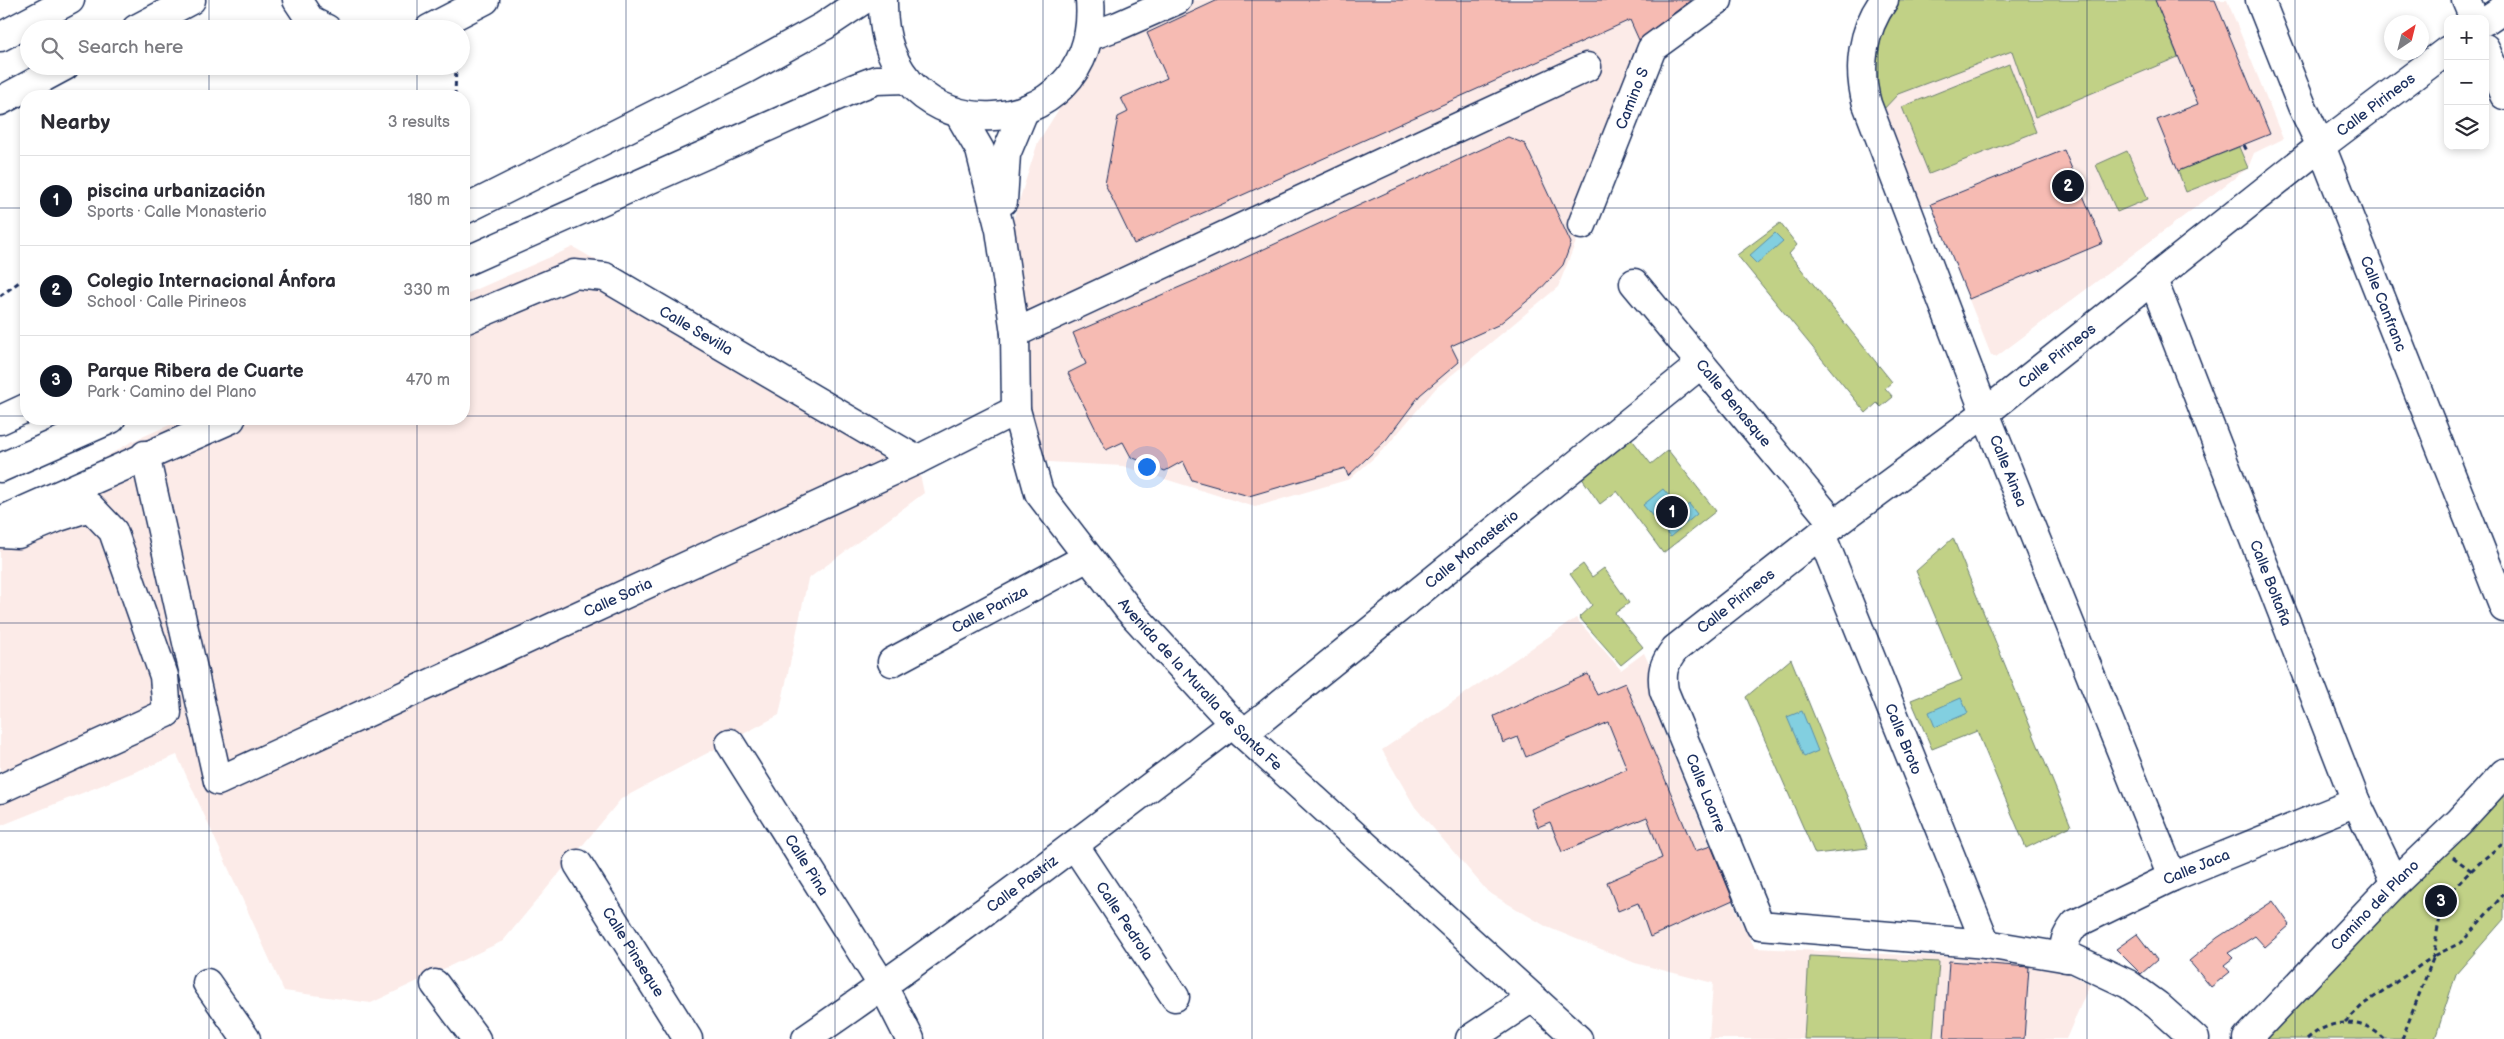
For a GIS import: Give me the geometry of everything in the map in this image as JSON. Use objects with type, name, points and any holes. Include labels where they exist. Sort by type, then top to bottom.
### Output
[{"type":"main road","points":[[32,20],[70,0]]},
{"type":"main road","points":[[153,20],[191,0]]},
{"type":"main road","points":[[297,0],[311,20]]},
{"type":"main road","points":[[446,20],[485,0]]},
{"type":"main road","points":[[470,207],[746,69],[824,26],[863,0]]},
{"type":"main road","points":[[883,0],[883,21],[887,42],[895,61],[907,78],[932,100],[959,114],[992,118],[1024,111],[1049,96],[1067,79],[1080,59],[1090,36],[1090,0]]},
{"type":"main road","points":[[1090,36],[1177,0]]},
{"type":"main road","name":"Camino S","points":[[1582,225],[1652,48],[1718,0]]},
{"type":"main road","name":"Calle Ainsa","points":[[1884,0],[1873,15],[1866,36],[1861,62],[1862,85],[1867,104],[1985,413],[2172,877]]},
{"type":"main road","name":"Calle Canfranc","points":[[2260,0],[2302,106],[2321,146],[2504,608]]},
{"type":"main road","points":[[2466,0],[2472,15]]},
{"type":"main road","points":[[2489,19],[2504,8]]},
{"type":"main road","points":[[0,37],[20,26]]},
{"type":"main road","name":"Calle Pirineos","points":[[1667,661],[1675,649],[1828,529],[1985,413],[2321,146],[2444,53]]},
{"type":"main road","points":[[2489,58],[2504,95]]},
{"type":"main road","points":[[1015,333],[1587,67]]},
{"type":"main road","points":[[21,90],[49,75]]},
{"type":"main road","points":[[470,259],[855,88],[876,80],[907,78]]},
{"type":"main road","points":[[0,101],[20,90]]},
{"type":"main road","name":"Avenida de la Muralla de Santa Fe","points":[[1000,230],[1006,154],[1016,126],[1024,111]]},
{"type":"main road","name":"Avenida de la Muralla de Santa Fe","points":[[959,114],[980,150],[1000,230],[1015,333],[1016,410],[1039,492],[1129,610],[1238,729],[1578,1039]]},
{"type":"main road","name":"Calle Sevilla","points":[[470,317],[574,274],[605,277],[917,460]]},
{"type":"main road","name":"Calle Boltaña","points":[[2153,280],[2356,802],[2395,883]]},
{"type":"main road","name":"Calle Benasque","points":[[1634,283],[1701,364],[1828,529]]},
{"type":"main road","name":"Calle Monasterio","points":[[1238,729],[1701,364]]},
{"type":"main road","points":[[0,411],[20,406]]},
{"type":"main road","name":"Calle Soria","points":[[145,455],[218,781],[917,460],[1016,410]]},
{"type":"main road","points":[[0,420],[20,411]]},
{"type":"main road","points":[[0,468],[97,425]]},
{"type":"main road","points":[[4,533],[145,455],[217,425]]},
{"type":"main road","points":[[0,789],[167,713],[164,676],[113,531],[90,507],[4,533]]},
{"type":"main road","name":"Calle Broto","points":[[1828,529],[1986,944]]},
{"type":"main road","name":"Calle Paniza","points":[[892,662],[1088,557]]},
{"type":"main road","name":"Calle Loarre","points":[[1667,661],[1661,675],[1664,691],[1760,925],[1986,944]]},
{"type":"main road","name":"Calle Pastriz","points":[[806,1039],[883,986],[1238,729]]},
{"type":"main road","name":"Calle Pina","points":[[730,743],[883,986],[910,1039]]},
{"type":"main road","name":"Camino del Plano","points":[[2247,1039],[2395,883],[2459,822],[2504,773]]},
{"type":"main road","name":"Calle Jaca","points":[[2066,958],[2063,947],[2065,936],[2074,924],[2172,877],[2356,802]]},
{"type":"main road","name":"Calle Pedrola","points":[[1075,846],[1175,996]]},
{"type":"main road","name":"Calle Pinseque","points":[[578,864],[688,1039]]},
{"type":"main road","points":[[1986,944],[2075,959],[2128,984],[2157,1005],[2195,1039]]},
{"type":"main road","points":[[207,983],[246,1039]]},
{"type":"main road","points":[[435,984],[476,1039]]},
{"type":"main road","points":[[1470,1039],[1532,998]]},
{"type":"path","points":[[455,90],[456,75]]},
{"type":"path","points":[[2244,145],[2248,153]]},
{"type":"path","points":[[0,296],[20,281]]},
{"type":"path","points":[[2402,1039],[2434,956],[2437,930],[2451,894],[2494,850],[2504,843]]},
{"type":"path","points":[[2345,1022],[2364,1004],[2434,956],[2462,942],[2504,894]]},
{"type":"path","points":[[2307,1039],[2316,1030],[2330,1024],[2345,1022],[2361,1024],[2376,1031],[2385,1039]]},
{"type":"shaded area","points":[[1158,0],[1726,0],[1651,52],[1558,287],[1436,388],[1386,447],[1350,479],[1255,507],[1123,466],[1030,461],[1010,229],[1038,142],[1116,19]]},
{"type":"shaded area","points":[[1896,0],[2227,0],[2283,139],[2254,153],[2248,168],[1996,357],[1991,355],[1931,204],[1921,208],[1881,112]]},
{"type":"shaded area","points":[[573,247],[913,441],[924,493],[808,579],[779,715],[621,799],[503,941],[371,1003],[284,991],[177,755],[0,826],[0,518],[133,441],[169,425],[470,425],[470,292]]},
{"type":"shaded area","points":[[1576,618],[1621,670],[1644,653],[1651,668],[1648,683],[1652,703],[1741,922],[1755,948],[1971,958],[2038,965],[2067,973],[2090,984],[2066,1039],[1709,1039],[1713,983],[1635,963],[1547,927],[1488,892],[1415,807],[1382,750]]},
{"type":"green space","points":[[1896,0],[2155,0],[2178,57],[2035,117],[2012,51],[1898,94],[1881,112],[1872,55]]},
{"type":"green space","points":[[2009,64],[2036,132],[1929,174],[1902,107]]},
{"type":"green space","points":[[2239,147],[2248,168],[2186,192],[2178,171]]},
{"type":"green space","points":[[2127,151],[2148,199],[2117,212],[2096,165]]},
{"type":"green space","points":[[1780,223],[1797,245],[1789,254],[1892,382],[1885,388],[1893,397],[1881,407],[1877,403],[1866,413],[1737,255]]},
{"type":"green space","points":[[1630,437],[1651,464],[1668,450],[1716,511],[1663,553],[1617,491],[1600,504],[1581,477]]},
{"type":"green space","points":[[1953,538],[2071,826],[2026,848],[1977,731],[1932,749],[1911,700],[1962,680],[1916,571]]},
{"type":"green space","points":[[1583,564],[1592,577],[1604,568],[1629,603],[1615,613],[1643,647],[1621,665],[1579,617],[1592,605],[1570,574]]},
{"type":"green space","points":[[1791,659],[1868,848],[1815,854],[1746,697]]},
{"type":"green space","points":[[2504,773],[2504,919],[2456,974],[2435,1039],[2249,1039]]},
{"type":"green space","points":[[1809,956],[1939,962],[1933,1039],[1804,1039]]},
{"type":"water","points":[[1775,233],[1783,241],[1757,264],[1749,256]]},
{"type":"water","points":[[1663,489],[1681,510],[1689,504],[1697,514],[1670,537],[1643,505]]},
{"type":"water","points":[[1961,698],[1968,713],[1935,727],[1929,712]]},
{"type":"water","points":[[1802,711],[1818,751],[1804,757],[1787,717]]},
{"type":"building","points":[[1218,0],[1691,0],[1639,40],[1630,20],[1134,244],[1105,184],[1118,117],[1128,112],[1121,98],[1167,78],[1147,33]]},
{"type":"building","points":[[2155,0],[2215,0],[2270,134],[2178,171],[2157,120],[2198,104]]},
{"type":"building","points":[[1508,137],[1525,144],[1571,243],[1563,265],[1537,293],[1498,325],[1451,346],[1459,362],[1420,395],[1386,440],[1348,476],[1345,468],[1249,496],[1192,480],[1183,461],[1165,471],[1131,457],[1123,442],[1106,450],[1068,373],[1086,364],[1073,333],[1203,277]]},
{"type":"building","points":[[2064,150],[2103,243],[1969,299],[1931,204]]},
{"type":"building","points":[[1588,674],[1597,695],[1625,683],[1695,851],[1711,846],[1733,900],[1650,937],[1638,903],[1618,911],[1607,882],[1662,858],[1647,817],[1562,852],[1550,822],[1538,827],[1531,809],[1627,769],[1608,722],[1526,757],[1518,737],[1503,743],[1494,716]]},
{"type":"building","points":[[2273,901],[2290,925],[2265,947],[2255,936],[2228,953],[2233,958],[2224,965],[2230,972],[2211,987],[2189,961],[2217,938]]},
{"type":"building","points":[[2137,934],[2157,960],[2141,974],[2116,949]]},
{"type":"building","points":[[1949,961],[2029,967],[2024,1039],[1944,1039]]},
{"type":"place","name":"Colegio Internacional Ánfora","points":[[2068,186]]},
{"type":"place","name":"piscina urbanización","points":[[1672,512]]},
{"type":"place","name":"Parque Ribera de Cuarte","points":[[2441,901]]}]
